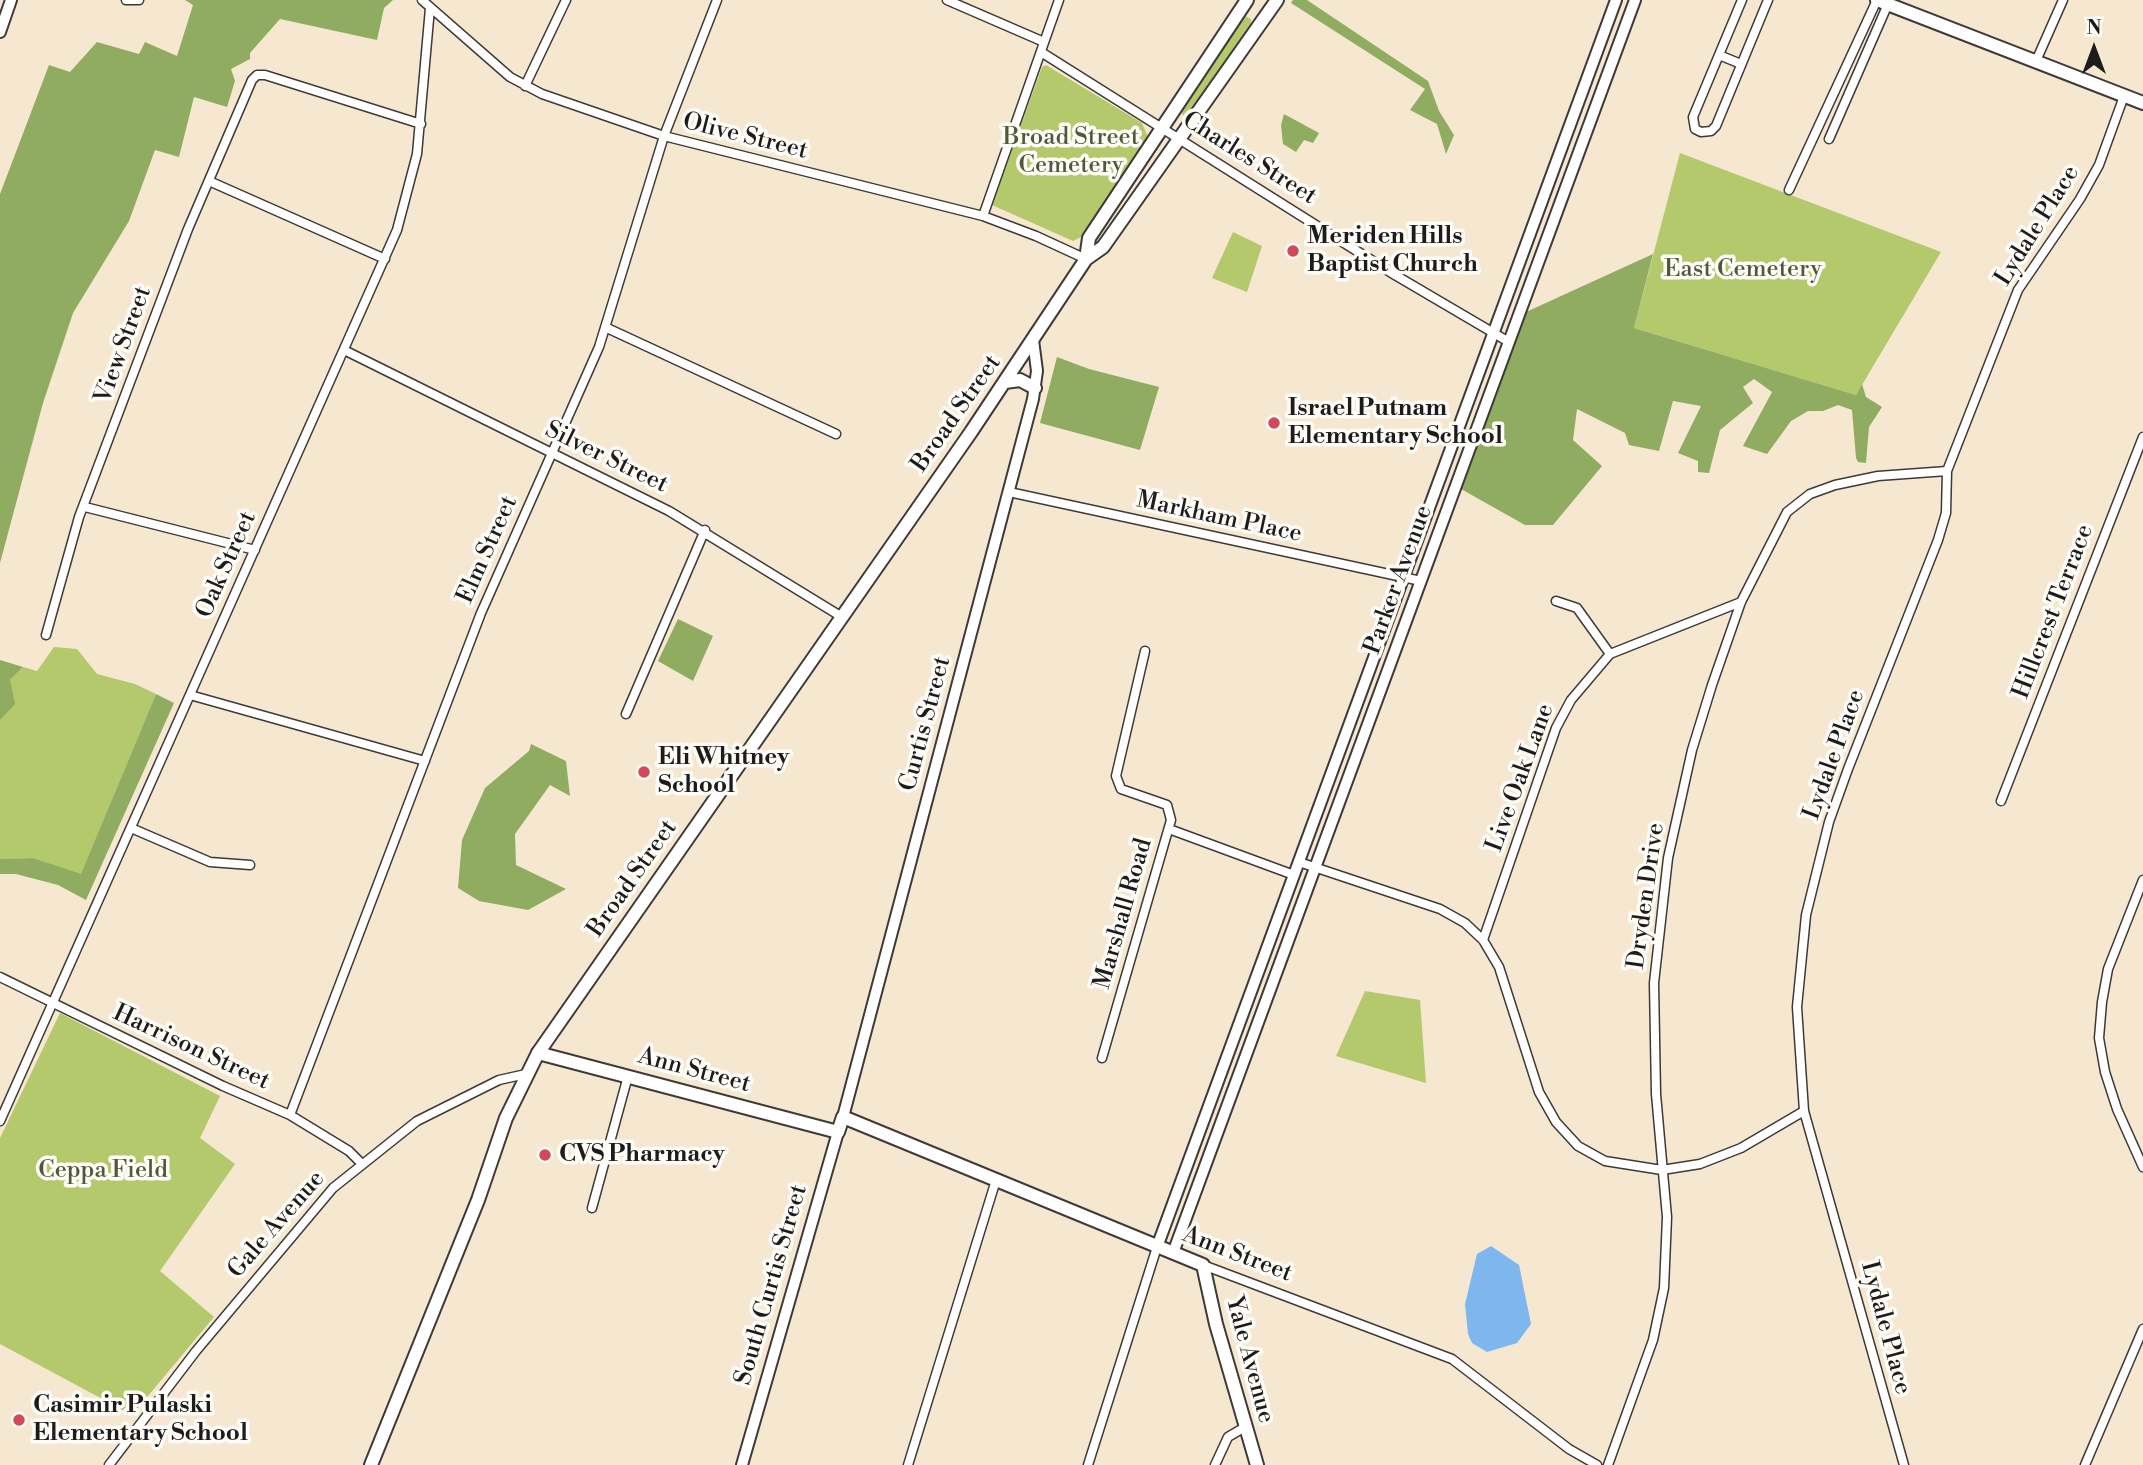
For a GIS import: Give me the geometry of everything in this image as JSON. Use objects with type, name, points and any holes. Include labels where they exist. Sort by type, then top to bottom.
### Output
[{"type":"main road","points":[[1248,0],[1268,13]]},
{"type":"main road","name":"Broad Street","points":[[1086,259],[1089,238],[1248,0]]},
{"type":"main road","name":"Broad Street","points":[[371,1465],[526,1074],[538,1052],[1005,382],[1086,259],[1103,247],[1277,0]]},
{"type":"main road","points":[[1889,3],[2143,103]]},
{"type":"main road","points":[[1005,382],[1020,380],[1035,388]]},
{"type":"main road","name":"Ann Street","points":[[538,1052],[838,1132]]},
{"type":"main road","name":"South Curtis Street","points":[[838,1132],[843,1117]]},
{"type":"main road","name":"Ann Street","points":[[843,1117],[1203,1265]]},
{"type":"main road","name":"Yale Avenue","points":[[1203,1265],[1216,1324],[1257,1465]]},
{"type":"street","points":[[0,32],[11,0]]},
{"type":"street","points":[[126,0],[139,0]]},
{"type":"street","name":"Olive Street","points":[[422,0],[525,86],[664,136],[983,216],[1086,259]]},
{"type":"street","points":[[525,86],[566,0]]},
{"type":"street","name":"Elm Street","points":[[290,1115],[481,612],[607,328],[664,136],[717,0]]},
{"type":"street","points":[[947,0],[1044,41]]},
{"type":"street","points":[[983,216],[1059,0]]},
{"type":"street","name":"Parker Avenue","points":[[1157,1247],[1616,0]]},
{"type":"street","name":"Parker Avenue","points":[[1173,1253],[1635,0]]},
{"type":"street","points":[[1742,0],[1693,117],[1695,129],[1701,132],[1712,131],[1716,126],[1768,0]]},
{"type":"street","points":[[2036,61],[2063,0]]},
{"type":"street","points":[[1789,190],[1829,105],[1889,3]]},
{"type":"street","points":[[1829,139],[1889,3]]},
{"type":"street","name":"Oak Street","points":[[0,1121],[385,259],[412,180],[421,124],[430,8]]},
{"type":"street","name":"Charles Street","points":[[1041,52],[1493,335],[1509,341]]},
{"type":"street","points":[[1719,55],[1741,64]]},
{"type":"street","name":"View Street","points":[[46,635],[75,528],[177,258],[252,80],[257,75],[421,124]]},
{"type":"street","name":"Lydale Place","points":[[1904,1465],[1804,1111],[1797,1007],[1806,915],[1815,872],[1848,769],[1938,540],[1946,513],[1947,471],[2018,290],[2080,199],[2099,165],[2124,96]]},
{"type":"street","points":[[1829,105],[1842,110]]},
{"type":"street","points":[[1551,177],[1567,183]]},
{"type":"street","points":[[209,181],[385,259]]},
{"type":"street","points":[[607,328],[836,434]]},
{"type":"street","name":"Curtis Street","points":[[843,1117],[1035,388],[1033,340]]},
{"type":"street","name":"Silver Street","points":[[344,350],[705,530],[842,617]]},
{"type":"street","name":"Hillcrest Terrace","points":[[2001,800],[2143,437]]},
{"type":"street","points":[[1453,445],[1469,451]]},
{"type":"street","name":"Dryden Drive","points":[[1608,1465],[1653,1340],[1664,1288],[1667,1217],[1662,1170],[1654,983],[1668,858],[1692,750],[1741,602],[1787,512],[1810,494],[1878,477],[1947,471]]},
{"type":"street","name":"Markham Place","points":[[1009,492],[1421,582]]},
{"type":"street","points":[[85,507],[254,550]]},
{"type":"street","points":[[626,714],[705,530]]},
{"type":"street","points":[[1556,601],[1577,608],[1610,654]]},
{"type":"street","name":"Live Oak Lane","points":[[1483,940],[1556,728],[1571,700],[1610,654],[1741,602]]},
{"type":"street","points":[[1145,651],[1116,776],[1121,789],[1167,805],[1171,820],[1170,829]]},
{"type":"street","points":[[190,695],[425,761]]},
{"type":"street","points":[[1352,718],[1368,724]]},
{"type":"street","points":[[131,828],[210,862],[250,865]]},
{"type":"street","name":"Marshall Road","points":[[1102,1058],[1170,829],[1294,875]]},
{"type":"street","points":[[1299,862],[1440,909],[1465,923],[1483,940],[1499,967],[1534,1079],[1556,1122],[1578,1146],[1605,1161],[1662,1170],[1700,1164],[1741,1148],[1804,1111]]},
{"type":"street","points":[[2143,880],[2109,969],[2102,1002],[2099,1038],[2105,1072],[2117,1109],[2143,1167]]},
{"type":"street","name":"Harrison Street","points":[[0,977],[290,1115],[342,1147],[361,1163]]},
{"type":"street","points":[[1253,988],[1269,994]]},
{"type":"street","name":"Gale Avenue","points":[[109,1465],[196,1351],[312,1212],[361,1163],[394,1137],[441,1107],[499,1080],[526,1074]]},
{"type":"street","points":[[592,1208],[628,1076]]},
{"type":"street","points":[[1208,1111],[1224,1117]]},
{"type":"street","name":"South Curtis Street","points":[[742,1465],[838,1132]]},
{"type":"street","points":[[908,1465],[996,1180]]},
{"type":"street","points":[[1088,1465],[1157,1247]]},
{"type":"street","name":"Ann Street","points":[[1203,1265],[1452,1359],[1490,1385],[1569,1449],[1597,1465]]},
{"type":"street","points":[[2085,1465],[2143,1329]]},
{"type":"street","points":[[1214,1465],[1228,1437],[1245,1427]]},
{"type":"green space","points":[[185,0],[393,0],[384,8],[377,40],[280,19],[250,53],[250,59],[231,69],[235,81],[227,107],[194,97],[179,157],[155,150],[129,221],[73,313],[43,403],[0,563],[0,194],[49,65],[70,72],[97,42],[139,54],[145,42],[177,56],[193,5]]},
{"type":"green space","points":[[1293,0],[1307,0],[1428,81],[1439,111],[1454,135],[1446,154],[1437,124],[1410,110],[1425,89],[1291,3]]},
{"type":"green space","points":[[1245,16],[1251,19],[1251,23],[1188,114],[1183,116],[1181,109]]},
{"type":"green space","name":"Broad Street Cemetery","points":[[1046,65],[1142,123],[1148,137],[1083,236],[1073,241],[992,205],[1042,67]]},
{"type":"green space","points":[[1284,114],[1319,133],[1313,143],[1304,140],[1296,152],[1283,144],[1281,125]]},
{"type":"green space","name":"East Cemetery","points":[[1680,153],[1941,252],[1856,395],[1634,328]]},
{"type":"green space","points":[[1233,232],[1262,246],[1247,292],[1212,278]]},
{"type":"green space","points":[[1653,254],[1634,328],[1856,395],[1862,384],[1866,397],[1882,407],[1869,427],[1866,463],[1858,462],[1856,458],[1852,410],[1838,405],[1823,411],[1808,411],[1791,421],[1767,454],[1743,446],[1772,392],[1754,379],[1743,387],[1753,403],[1720,430],[1709,473],[1698,472],[1698,461],[1678,453],[1701,406],[1673,401],[1659,451],[1629,445],[1625,433],[1577,409],[1573,440],[1602,466],[1553,525],[1525,525],[1461,489],[1526,312]]},
{"type":"green space","points":[[1057,357],[1089,369],[1159,387],[1140,450],[1040,423]]},
{"type":"green space","points":[[678,619],[713,636],[693,681],[658,661]]},
{"type":"green space","points":[[54,647],[77,649],[97,674],[135,684],[156,694],[81,875],[33,858],[0,859],[0,720],[10,680],[23,667],[37,671]]},
{"type":"green space","points":[[0,660],[23,667],[10,680],[15,704],[0,720]]},
{"type":"green space","points":[[156,694],[174,703],[86,900],[58,885],[16,874],[0,874],[0,859],[33,858],[81,874]]},
{"type":"green space","points":[[531,744],[566,761],[570,796],[550,785],[515,834],[516,865],[566,889],[528,910],[479,901],[458,888],[462,840],[485,788],[529,751]]},
{"type":"green space","points":[[1365,991],[1420,1000],[1426,1083],[1336,1056]]},
{"type":"green space","name":"Ceppa Field","points":[[60,1013],[220,1096],[200,1138],[235,1164],[160,1271],[214,1317],[132,1415],[0,1344],[0,1138]]},
{"type":"water","points":[[1491,1246],[1519,1265],[1531,1324],[1517,1343],[1487,1352],[1472,1343],[1468,1334],[1465,1304],[1477,1254]]},
{"type":"place","name":"Meriden Hills Baptist Church","points":[[1293,251]]},
{"type":"place","name":"Israel Putnam Elementary School","points":[[1274,423]]},
{"type":"place","name":"Eli Whitney School","points":[[644,772]]},
{"type":"place","name":"CVS Pharmacy","points":[[545,1155]]},
{"type":"place","name":"Casimir Pulaski Elementary School","points":[[19,1420]]}]
